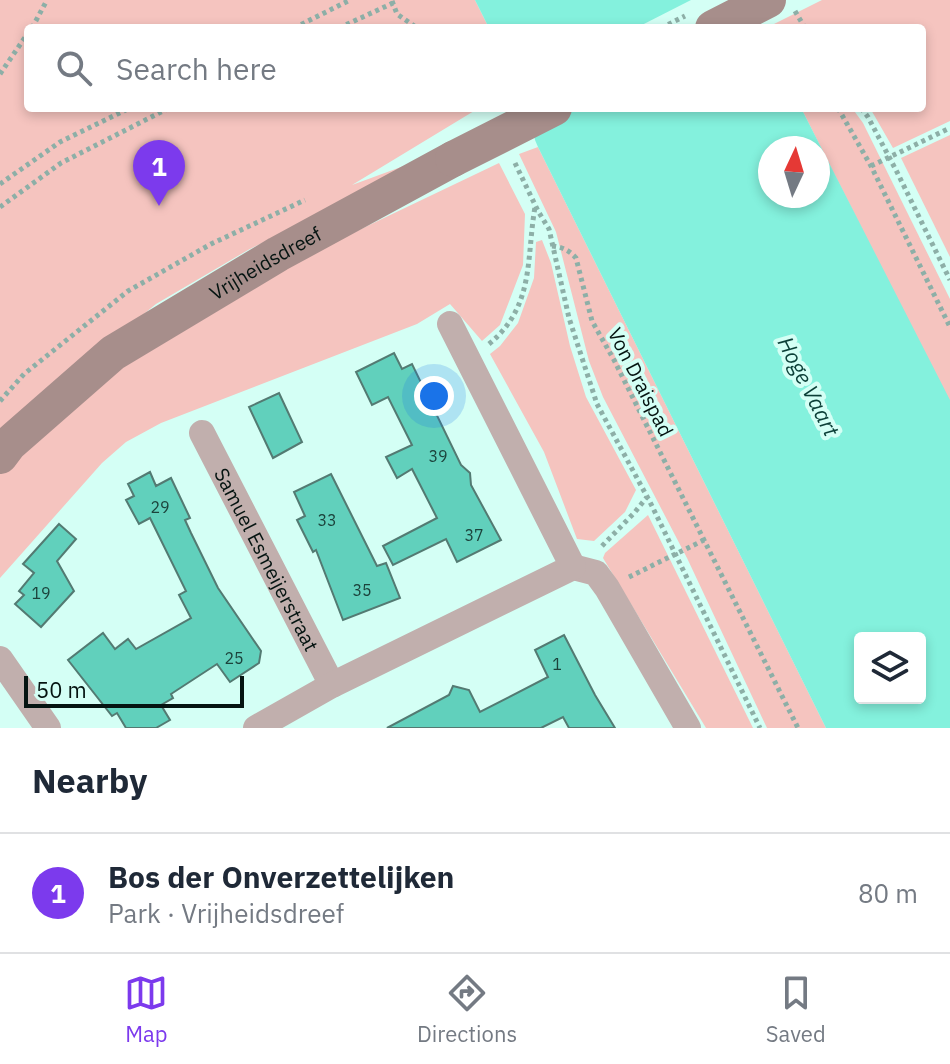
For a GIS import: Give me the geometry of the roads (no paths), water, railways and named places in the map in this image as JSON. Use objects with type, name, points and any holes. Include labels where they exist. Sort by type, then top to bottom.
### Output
[{"type":"main road","points":[[721,24],[768,0]]},
{"type":"main road","name":"Vrijheidsdreef","points":[[0,456],[9,444],[113,353],[278,254],[546,112]]},
{"type":"street","points":[[450,324],[573,567]]},
{"type":"street","name":"Samuel Esmeijerstraat","points":[[202,433],[332,685]]},
{"type":"street","points":[[256,728],[332,685],[573,567],[596,573],[607,588],[688,728]]},
{"type":"street","points":[[0,659],[48,728]]},
{"type":"water","points":[[475,0],[746,0],[758,24],[487,24]]},
{"type":"water","name":"Hoge Vaart","points":[[529,112],[803,112],[815,136],[758,136],[758,208],[830,208],[830,165],[950,400],[950,728],[826,728],[535,140]]},
{"type":"place","name":"Bos der Onverzettelijken","points":[[159,206]]}]
